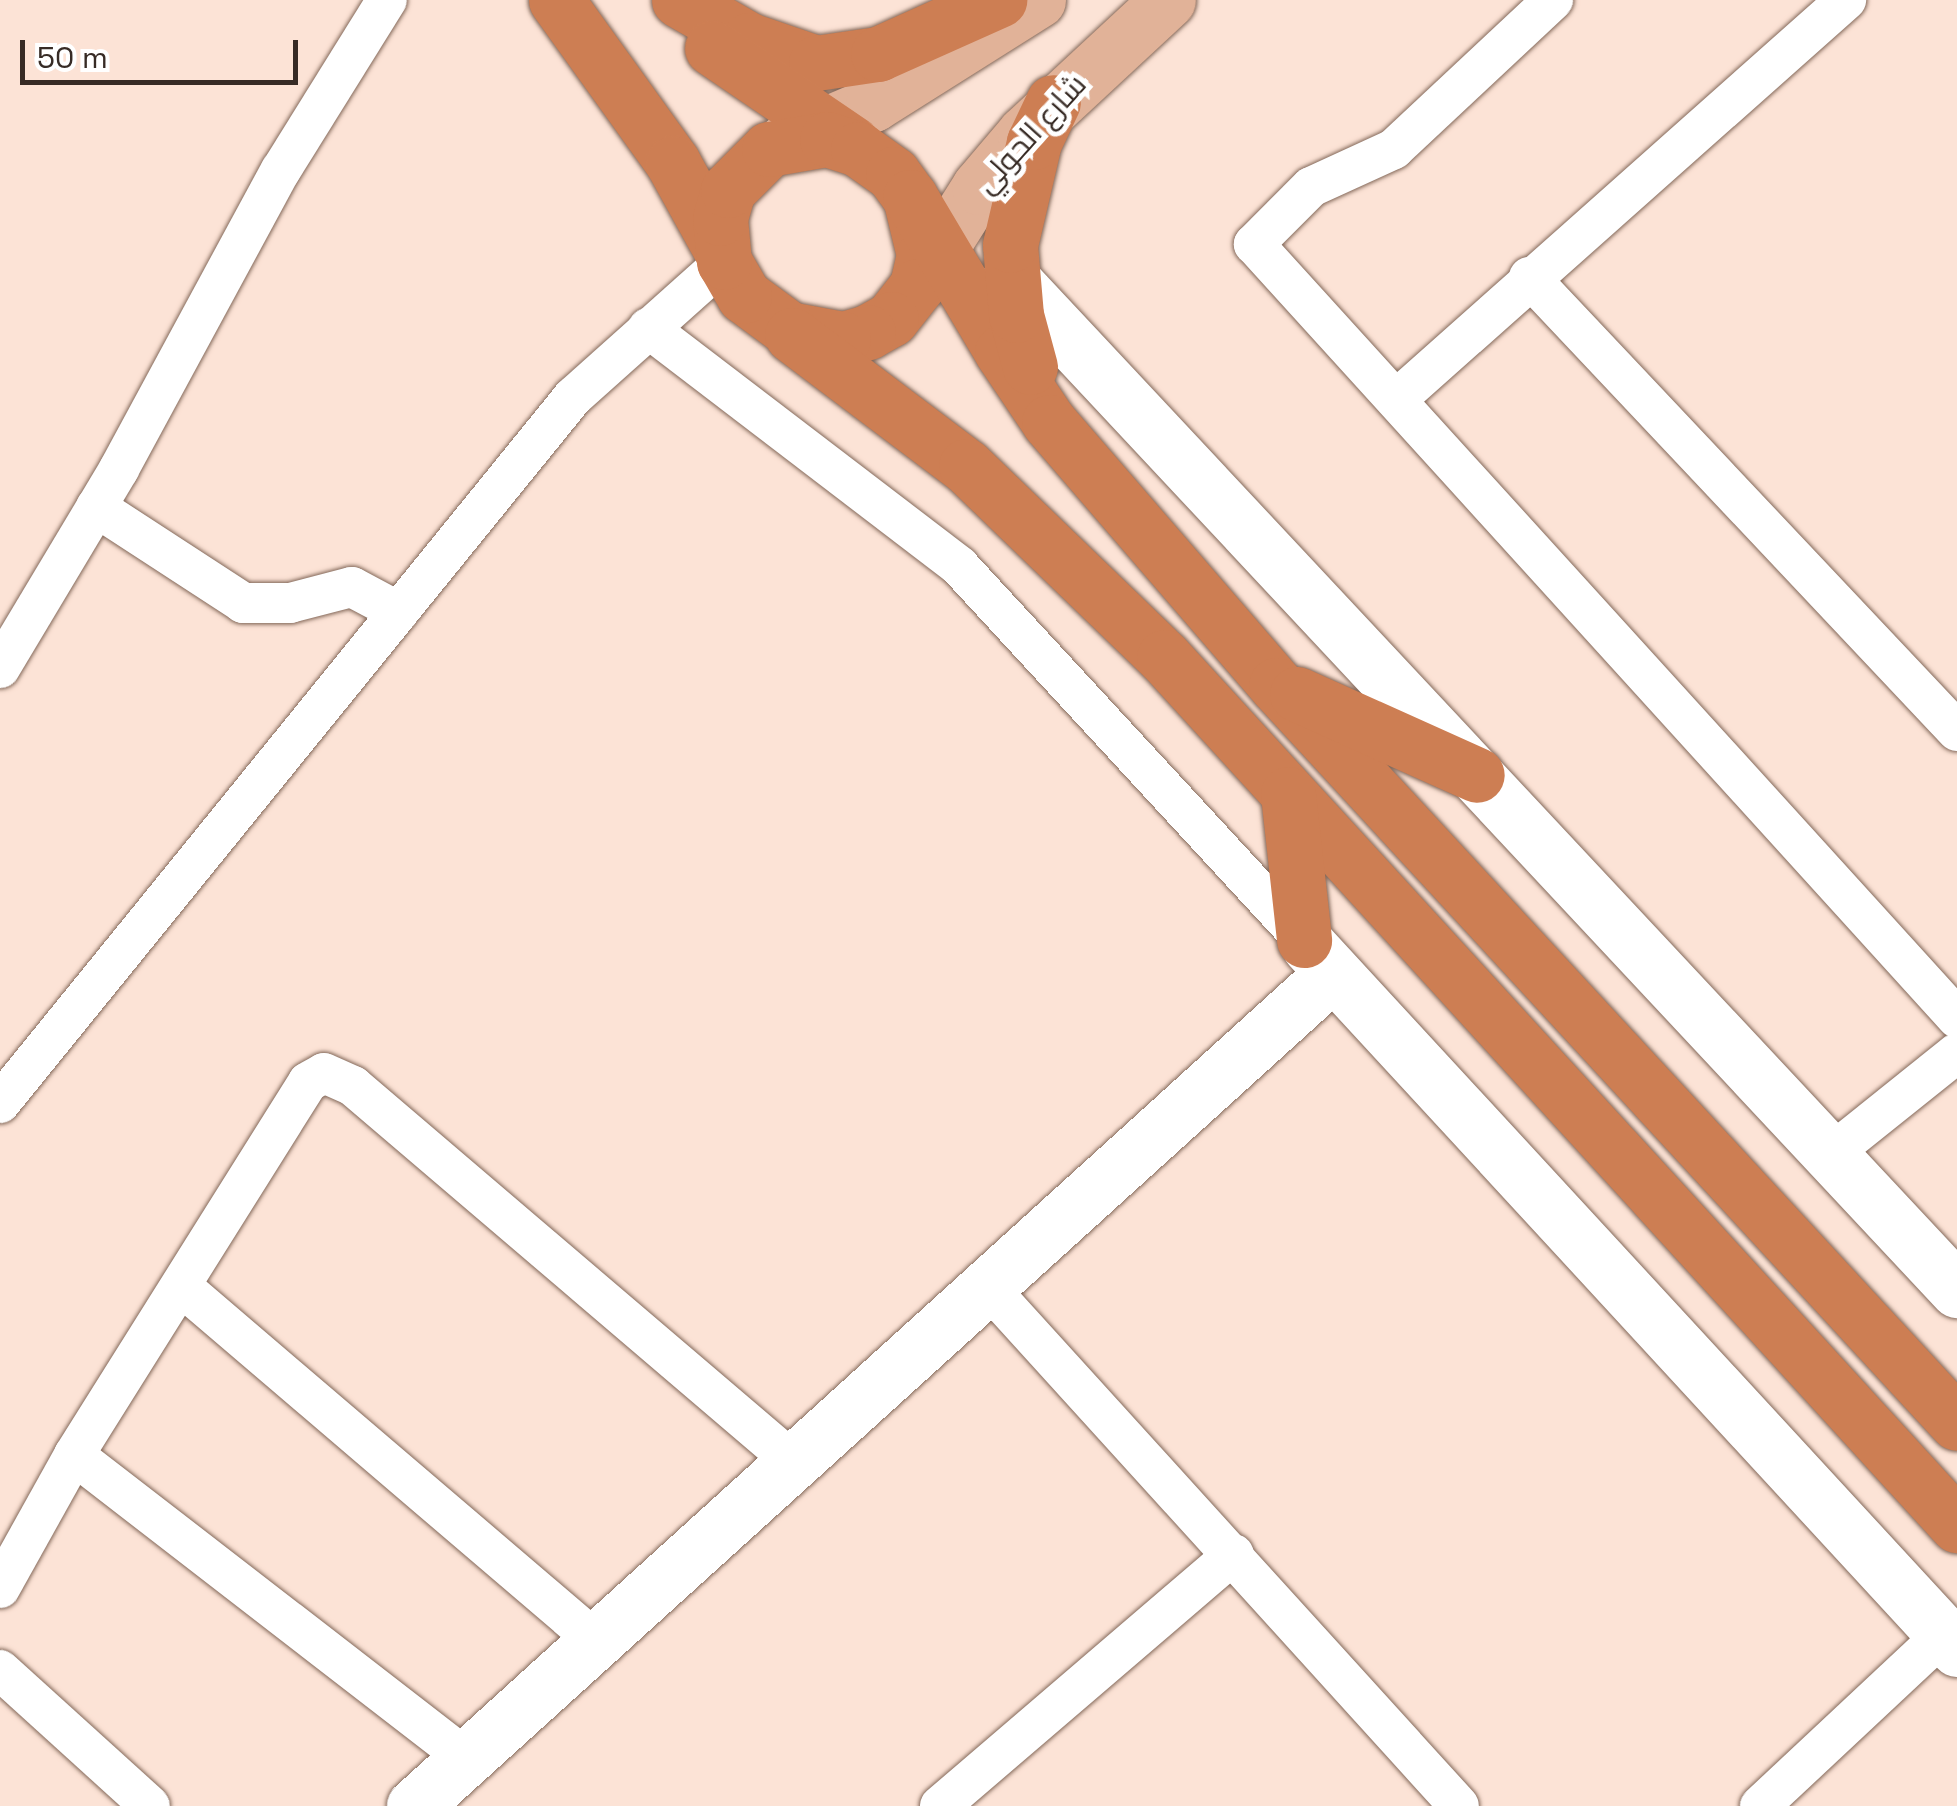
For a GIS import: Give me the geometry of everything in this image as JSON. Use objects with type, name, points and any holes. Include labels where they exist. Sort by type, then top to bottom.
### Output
[{"type":"highway","points":[[556,0],[673,163],[722,255],[765,316],[966,466],[1164,657],[1957,1525]]},
{"type":"highway","points":[[658,0],[716,52],[871,156],[910,197],[929,268],[1049,422],[1276,685],[1957,1423]]},
{"type":"highway","points":[[679,0],[749,40],[816,63],[893,49],[999,0]]},
{"type":"highway","points":[[1049,422],[1024,348],[1010,277],[1016,210],[1034,142],[1053,102]]},
{"type":"highway","points":[[722,255],[728,190],[769,149],[827,139],[871,156]]},
{"type":"highway","points":[[765,316],[816,338],[843,339],[891,319],[929,268]]},
{"type":"highway","points":[[1276,685],[1476,774]]},
{"type":"highway","points":[[1288,794],[1319,956]]},
{"type":"main road","points":[[769,149],[942,65],[1038,0]]},
{"type":"main road","name":"شارع الحولي","points":[[929,268],[980,188],[1053,102],[1168,0]]},
{"type":"main road","points":[[1010,277],[1957,1290]]},
{"type":"main road","points":[[425,1802],[466,1758],[790,1460],[987,1286],[1319,956],[1950,1642]]},
{"type":"street","points":[[0,668],[96,507],[282,170],[388,0]]},
{"type":"street","points":[[1553,0],[1394,148],[1311,186],[1254,244],[1957,1018]]},
{"type":"street","points":[[1397,399],[1529,277],[1846,0]]},
{"type":"street","points":[[0,1102],[573,397],[722,255]]},
{"type":"street","points":[[1529,277],[1957,730]]},
{"type":"street","points":[[648,328],[959,566],[1319,956]]},
{"type":"street","points":[[96,507],[244,603],[290,604],[352,587],[400,612]]},
{"type":"street","points":[[1832,1154],[1957,1052]]},
{"type":"street","points":[[0,1588],[74,1455],[308,1082],[324,1073],[336,1076],[790,1460]]},
{"type":"street","points":[[987,1286],[1234,1554],[1454,1804]]},
{"type":"street","points":[[182,1287],[594,1640]]},
{"type":"street","points":[[74,1455],[466,1758]]},
{"type":"street","points":[[940,1806],[1234,1554]]},
{"type":"street","points":[[1760,1806],[1950,1642]]},
{"type":"street","points":[[0,1670],[150,1806]]}]
